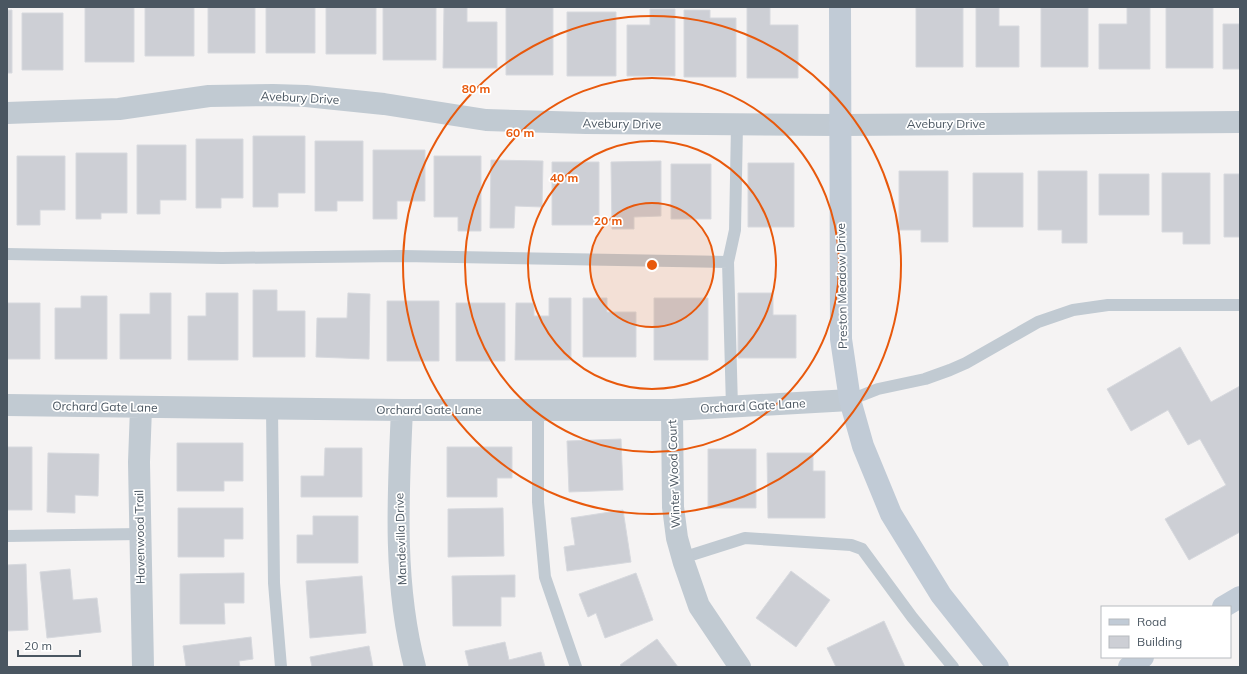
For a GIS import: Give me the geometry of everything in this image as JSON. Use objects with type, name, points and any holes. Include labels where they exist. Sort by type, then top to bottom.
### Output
[{"type":"street","name":"Preston Meadow Drive","points":[[840,7],[841,339],[850,400],[863,446],[891,514],[941,595],[998,667]]},
{"type":"street","name":"Avebury Drive","points":[[7,113],[119,109],[208,96],[306,96],[384,104],[486,120],[586,123],[840,125],[1240,122]]},
{"type":"street","name":"Orchard Gate Lane","points":[[7,405],[141,408],[402,410],[672,410],[850,400]]},
{"type":"street","name":"Havenwood Trail","points":[[141,408],[139,462],[143,667]]},
{"type":"street","name":"Mandevilla Drive","points":[[402,410],[398,523],[400,576],[411,652],[415,667]]},
{"type":"street","name":"Winter Wood Court","points":[[672,410],[673,507],[677,538],[682,558],[699,606],[740,667]]},
{"type":"street","points":[[1225,606],[1240,597]]},
{"type":"street","points":[[1129,667],[1142,658]]},
{"type":"lane","points":[[732,406],[728,262],[735,230],[737,125]]},
{"type":"lane","points":[[7,254],[222,258],[403,256],[728,262]]},
{"type":"lane","points":[[850,400],[878,389],[924,379],[950,370],[966,363],[1038,322],[1073,310],[1108,305],[1240,305]]},
{"type":"lane","points":[[272,409],[274,584],[281,667]]},
{"type":"lane","points":[[538,410],[538,502],[545,577],[576,667]]},
{"type":"lane","points":[[7,536],[140,534]]},
{"type":"lane","points":[[682,558],[745,538],[851,545],[862,549],[912,617],[952,667]]},
{"type":"building","points":[[85,7],[134,7],[134,62],[85,62]]},
{"type":"building","points":[[145,7],[194,7],[194,56],[145,56]]},
{"type":"building","points":[[208,7],[255,7],[255,53],[208,53]]},
{"type":"building","points":[[266,7],[315,7],[315,53],[266,53]]},
{"type":"building","points":[[326,7],[376,7],[376,54],[326,54]]},
{"type":"building","points":[[383,7],[436,7],[436,60],[383,60]]},
{"type":"building","points":[[444,7],[467,7],[467,22],[497,22],[497,68],[443,68]]},
{"type":"building","points":[[506,7],[553,7],[553,75],[506,75]]},
{"type":"building","points":[[747,7],[770,7],[770,25],[798,25],[798,78],[747,78]]},
{"type":"building","points":[[1127,7],[1150,7],[1150,69],[1099,69],[1099,24],[1127,24]]},
{"type":"building","points":[[1166,7],[1213,7],[1213,68],[1166,68]]},
{"type":"building","points":[[916,8],[963,8],[963,67],[916,67]]},
{"type":"building","points":[[976,8],[999,8],[999,26],[1019,26],[1019,67],[976,67]]},
{"type":"building","points":[[1041,8],[1088,8],[1088,67],[1041,67]]},
{"type":"building","points":[[650,9],[675,9],[675,76],[627,76],[627,25],[650,25]]},
{"type":"building","points":[[7,10],[12,10],[12,73],[7,73]]},
{"type":"building","points":[[684,10],[710,10],[710,18],[736,18],[736,77],[684,77]]},
{"type":"building","points":[[567,12],[616,12],[616,76],[567,76]]},
{"type":"building","points":[[22,13],[63,13],[63,70],[22,70]]},
{"type":"building","points":[[1223,24],[1240,24],[1240,69],[1223,69]]},
{"type":"building","points":[[253,136],[305,136],[305,193],[278,193],[278,207],[253,207]]},
{"type":"building","points":[[196,139],[243,139],[243,198],[221,198],[221,208],[196,208]]},
{"type":"building","points":[[315,141],[363,141],[363,201],[337,201],[337,211],[315,211]]},
{"type":"building","points":[[137,145],[186,145],[186,200],[160,200],[160,214],[137,214]]},
{"type":"building","points":[[373,150],[425,150],[425,201],[397,201],[397,219],[373,219]]},
{"type":"building","points":[[76,153],[127,153],[127,213],[101,213],[101,219],[76,219]]},
{"type":"building","points":[[17,156],[65,156],[65,210],[40,210],[40,225],[17,225]]},
{"type":"building","points":[[434,156],[481,156],[481,231],[458,231],[458,217],[434,217]]},
{"type":"building","points":[[491,160],[543,161],[542,207],[515,206],[514,228],[490,228]]},
{"type":"building","points":[[661,161],[661,216],[634,217],[634,229],[612,229],[611,162]]},
{"type":"building","points":[[552,162],[599,162],[599,225],[552,225]]},
{"type":"building","points":[[748,163],[794,163],[794,227],[748,227]]},
{"type":"building","points":[[671,164],[711,164],[711,219],[671,219]]},
{"type":"building","points":[[899,171],[948,171],[948,242],[921,242],[921,230],[899,230]]},
{"type":"building","points":[[1038,171],[1087,171],[1087,243],[1062,243],[1062,230],[1038,230]]},
{"type":"building","points":[[973,173],[1023,173],[1023,227],[973,227]]},
{"type":"building","points":[[1162,173],[1210,173],[1210,244],[1183,244],[1183,232],[1162,232]]},
{"type":"building","points":[[1099,174],[1149,174],[1149,215],[1099,215]]},
{"type":"building","points":[[1224,174],[1240,174],[1240,237],[1224,237]]},
{"type":"building","points":[[253,290],[277,290],[277,311],[305,311],[305,357],[253,357]]},
{"type":"building","points":[[150,293],[171,293],[171,359],[120,359],[120,314],[150,314]]},
{"type":"building","points":[[206,293],[238,293],[238,360],[188,360],[188,316],[206,316]]},
{"type":"building","points":[[348,293],[370,294],[369,359],[316,357],[317,318],[347,318]]},
{"type":"building","points":[[738,293],[773,293],[773,315],[796,315],[796,358],[738,358]]},
{"type":"building","points":[[81,296],[107,296],[107,359],[55,359],[55,308],[81,308]]},
{"type":"building","points":[[549,298],[571,298],[571,360],[515,360],[516,303],[534,303],[534,316],[549,316]]},
{"type":"building","points":[[583,298],[607,298],[607,312],[636,312],[636,357],[583,357]]},
{"type":"building","points":[[654,298],[708,298],[708,360],[654,360]]},
{"type":"building","points":[[387,301],[439,301],[439,361],[387,361]]},
{"type":"building","points":[[7,303],[40,303],[40,359],[7,359]]},
{"type":"building","points":[[456,303],[505,303],[505,361],[456,361]]},
{"type":"building","points":[[1180,347],[1211,402],[1240,386],[1240,532],[1189,560],[1165,519],[1226,485],[1200,439],[1188,445],[1168,410],[1131,431],[1107,389]]},
{"type":"building","points":[[621,439],[623,490],[569,492],[567,441]]},
{"type":"building","points":[[177,443],[243,443],[243,481],[224,481],[224,491],[177,491]]},
{"type":"building","points":[[7,447],[32,447],[32,510],[7,510]]},
{"type":"building","points":[[447,447],[512,447],[512,478],[497,478],[497,497],[447,497]]},
{"type":"building","points":[[325,448],[362,448],[362,497],[301,497],[301,476],[324,476]]},
{"type":"building","points":[[708,449],[756,449],[756,508],[708,508]]},
{"type":"building","points":[[48,453],[99,454],[98,496],[75,495],[75,513],[47,512]]},
{"type":"building","points":[[767,453],[813,453],[813,471],[825,471],[825,518],[768,518]]},
{"type":"building","points":[[178,508],[243,508],[243,539],[224,539],[224,557],[178,557]]},
{"type":"building","points":[[503,508],[504,556],[448,557],[448,509]]},
{"type":"building","points":[[623,510],[631,562],[567,571],[564,547],[575,545],[571,518]]},
{"type":"building","points":[[313,516],[358,516],[358,563],[297,563],[297,535],[313,535]]},
{"type":"building","points":[[26,564],[28,630],[7,631],[7,565]]},
{"type":"building","points":[[70,569],[73,600],[97,598],[101,632],[47,638],[40,572]]},
{"type":"building","points":[[791,571],[830,600],[796,647],[756,618]]},
{"type":"building","points":[[244,573],[244,603],[224,603],[225,624],[180,624],[180,574]]},
{"type":"building","points":[[636,573],[653,620],[605,638],[596,613],[588,617],[579,594]]},
{"type":"building","points":[[515,575],[515,597],[501,597],[501,626],[453,626],[452,576]]},
{"type":"building","points":[[362,576],[366,633],[310,638],[306,581]]},
{"type":"building","points":[[884,621],[905,667],[836,667],[827,648]]},
{"type":"building","points":[[251,637],[253,659],[239,661],[240,667],[186,667],[183,646]]},
{"type":"building","points":[[657,639],[678,667],[622,667],[620,665]]},
{"type":"building","points":[[505,642],[509,660],[541,652],[545,667],[469,667],[465,651]]},
{"type":"building","points":[[369,646],[373,667],[312,667],[310,657]]}]
